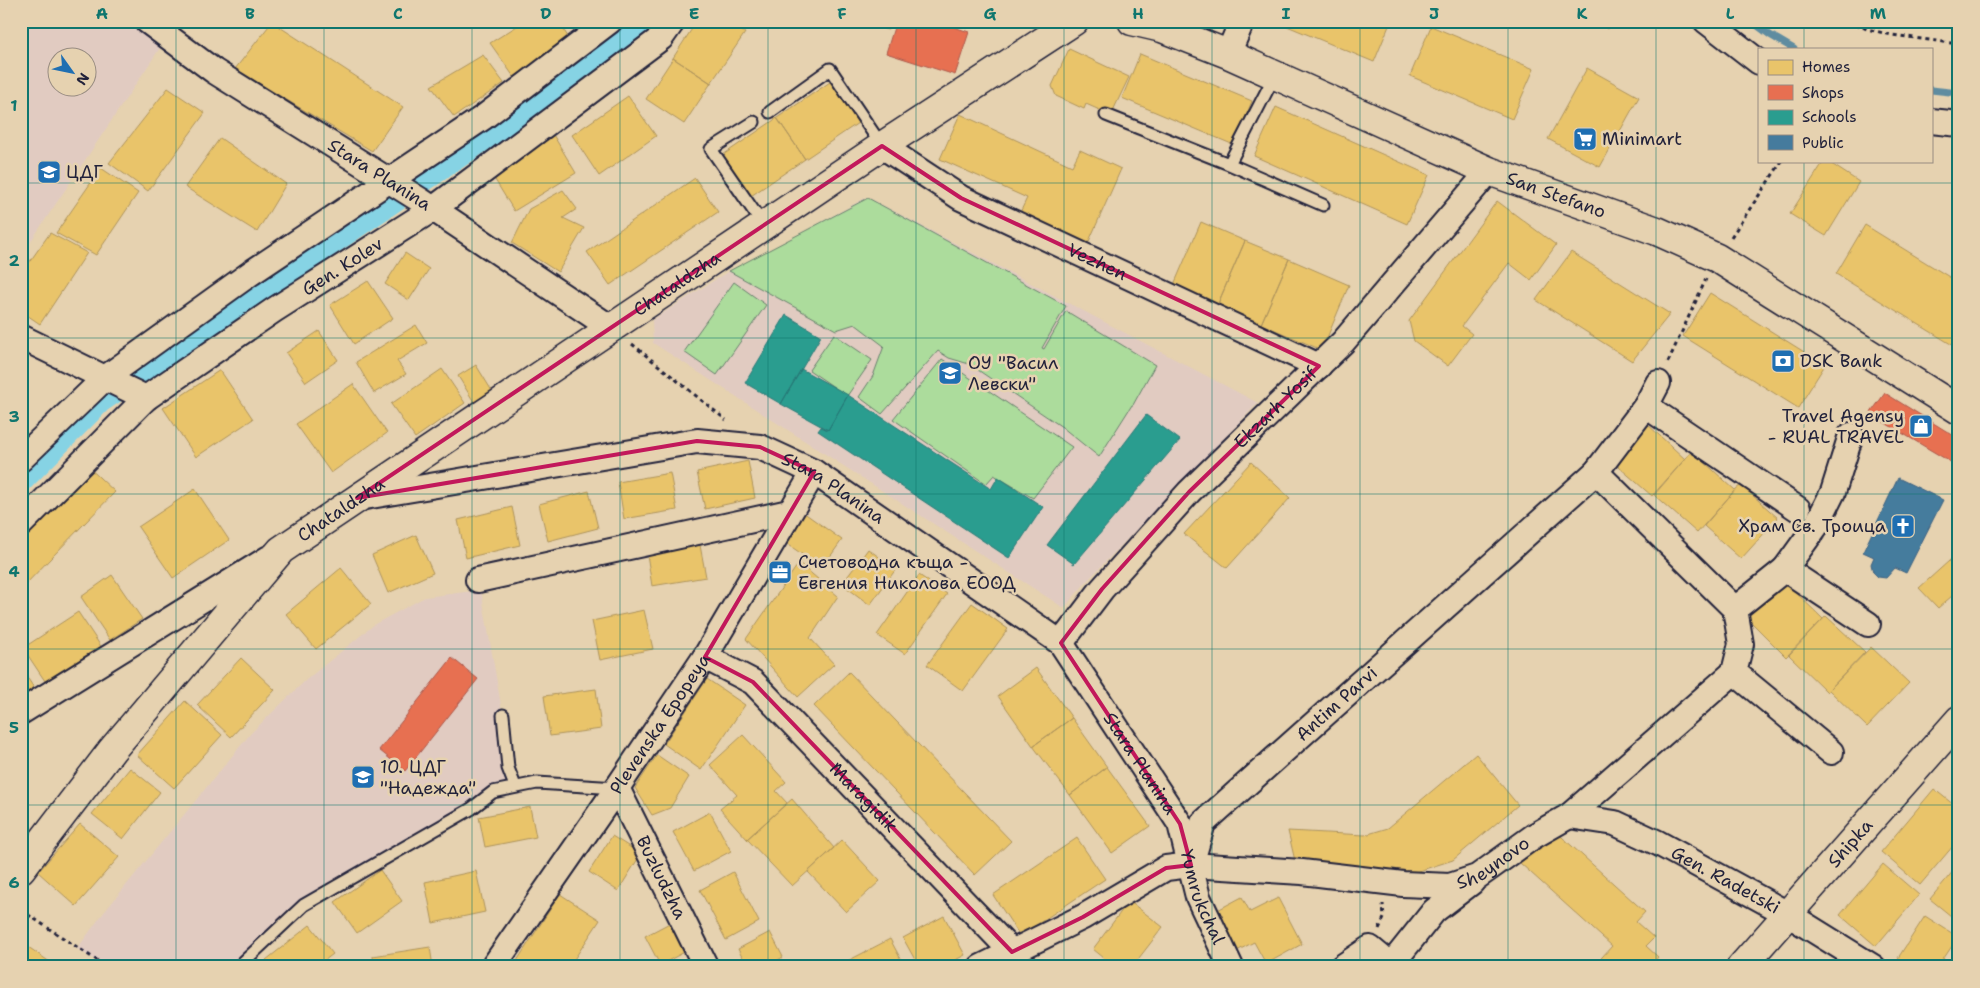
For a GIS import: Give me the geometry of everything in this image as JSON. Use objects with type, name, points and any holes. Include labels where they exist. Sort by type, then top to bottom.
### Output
[{"type":"street","name":"Stara Planina","points":[[147,21],[214,71],[427,205],[611,328]]},
{"type":"street","points":[[21,459],[108,380],[243,279],[392,183],[484,117],[610,21]]},
{"type":"street","name":"Gen. Kolev","points":[[21,524],[141,396],[274,310],[427,205],[661,38],[673,21]]},
{"type":"street","name":"Chataldzha","points":[[21,712],[282,550],[882,146],[1074,21]]},
{"type":"street","name":"San Stefano","points":[[1132,21],[1162,28],[1228,54],[1489,171],[1657,231],[1717,258],[1959,410]]},
{"type":"street","points":[[1228,54],[1242,21]]},
{"type":"street","points":[[1706,21],[1758,61]]},
{"type":"street","points":[[1932,121],[1959,124]]},
{"type":"street","name":"Vezhen","points":[[882,146],[961,198],[1319,366]]},
{"type":"street","name":"Ekzarh Yosif","points":[[1061,643],[1102,589],[1189,492],[1343,342],[1489,171]]},
{"type":"street","points":[[21,337],[141,396]]},
{"type":"street","name":"Antim Parvi","points":[[1191,865],[1203,823],[1596,472],[1646,406],[1658,383]]},
{"type":"street","points":[[1646,406],[1798,509]]},
{"type":"street","points":[[1735,609],[1785,569],[1816,526],[1833,492],[1851,435]]},
{"type":"street","name":"Stara Planina","points":[[357,498],[697,441],[760,447],[814,472],[1061,643],[1180,824]]},
{"type":"street","name":"Plevenska Epopeya","points":[[493,967],[617,788],[704,657],[814,472]]},
{"type":"street","points":[[1596,472],[1735,609],[1741,644],[1734,672],[1831,752]]},
{"type":"street","points":[[478,580],[789,512]]},
{"type":"street","name":"Chataldzha","points":[[21,869],[112,750],[282,550]]},
{"type":"street","points":[[1785,569],[1868,624]]},
{"type":"street","name":"Maragidik","points":[[704,657],[752,682],[1012,952]]},
{"type":"street","name":"Sheynovo","points":[[1191,865],[1302,872],[1379,881],[1450,886],[1477,877],[1534,836],[1569,816],[1734,672]]},
{"type":"street","name":"Shipka","points":[[1740,967],[1959,720]]},
{"type":"street","name":"Buzludzha","points":[[617,788],[706,967]]},
{"type":"street","name":"Gen. Radetski","points":[[1569,816],[1614,823],[1658,843],[1786,913],[1872,967]]},
{"type":"street","name":"Yumrukchal","points":[[1180,824],[1198,897],[1231,967]]},
{"type":"street","points":[[981,967],[1083,917],[1166,868],[1191,865]]},
{"type":"street","points":[[1342,967],[1370,948],[1392,966],[1434,911],[1477,877]]},
{"type":"lane","points":[[770,112],[830,70],[882,146]]},
{"type":"lane","points":[[1229,164],[1275,75]]},
{"type":"lane","points":[[1106,114],[1229,164],[1323,206]]},
{"type":"lane","points":[[754,122],[710,149],[764,226]]},
{"type":"lane","points":[[503,715],[508,768],[515,786]]},
{"type":"lane","points":[[238,967],[304,904],[471,809],[493,792],[515,786],[544,783],[617,788]]},
{"type":"path","points":[[1848,21],[1867,29],[1892,35],[1959,44]]},
{"type":"path","points":[[1658,383],[1717,258],[1781,162]]},
{"type":"path","points":[[611,328],[730,423]]},
{"type":"path","points":[[1371,949],[1384,918],[1379,881]]},
{"type":"path","points":[[21,910],[107,967]]},
{"type":"highlighted area","points":[[882,146],[961,198],[1319,366],[1189,492],[1102,589],[1061,643],[1180,824],[1191,865],[1166,868],[1083,917],[1012,952],[753,682],[705,657],[814,472],[760,447],[697,441],[357,498]]},
{"type":"shaded area","name":"ЦДГ","points":[[21,21],[147,21],[168,36],[21,256]]},
{"type":"shaded area","name":"ОУ \"Васил Левски\"","points":[[867,197],[1258,403],[1088,580],[1064,608],[653,343],[652,320],[729,271]]},
{"type":"shaded area","name":"10. ЦДГ \"Надежда\"","points":[[481,590],[515,786],[304,905],[238,967],[106,967],[77,949],[101,916],[251,733],[306,680],[375,624],[425,597]]},
{"type":"green space","points":[[868,198],[1066,306],[1042,348],[1044,349],[1066,311],[1155,365],[1133,405],[1099,457],[1062,427],[969,364],[949,358],[938,351],[882,414],[859,397],[873,376],[884,346],[855,324],[836,330],[729,271]]},
{"type":"green space","points":[[734,282],[766,305],[717,375],[684,352]]},
{"type":"green space","points":[[834,334],[872,360],[847,396],[809,370]]},
{"type":"green space","points":[[942,359],[1072,447],[1033,498],[994,475],[986,484],[893,419]]},
{"type":"building: Homes","points":[[525,21],[558,21],[570,40],[514,77],[490,43]]},
{"type":"building: Homes","points":[[697,21],[727,21],[745,33],[711,83],[673,58]]},
{"type":"building: Homes","points":[[857,21],[890,21],[888,30]]},
{"type":"building: Homes","points":[[1275,21],[1391,21],[1374,62]]},
{"type":"building: Homes","points":[[1598,21],[1613,21],[1608,29]]},
{"type":"building: Homes","points":[[272,22],[403,107],[372,151],[235,69]]},
{"type":"building: Homes","points":[[1431,26],[1534,69],[1512,119],[1410,76]]},
{"type":"building: Homes","points":[[1069,49],[1129,77],[1111,115],[1086,104],[1084,109],[1056,96],[1052,86]]},
{"type":"building: Homes","points":[[1140,54],[1252,101],[1234,145],[1122,98]]},
{"type":"building: Homes","points":[[483,55],[504,83],[454,117],[431,86]]},
{"type":"building: Homes","points":[[673,58],[711,83],[684,124],[646,99]]},
{"type":"building: Homes","points":[[1587,68],[1639,97],[1600,167],[1548,139]]},
{"type":"building: Homes","points":[[833,80],[861,121],[805,159],[777,118]]},
{"type":"building: Homes","points":[[168,88],[205,113],[148,191],[109,163]]},
{"type":"building: Homes","points":[[628,96],[656,136],[599,176],[572,135]]},
{"type":"building: Homes","points":[[1276,107],[1429,175],[1407,224],[1254,156]]},
{"type":"building: Homes","points":[[960,114],[1072,166],[1080,150],[1121,169],[1086,248],[1018,217],[1027,198],[940,159]]},
{"type":"building: Homes","points":[[777,118],[805,159],[748,198],[720,157]]},
{"type":"building: Homes","points":[[552,133],[576,173],[514,211],[489,170]]},
{"type":"building: Homes","points":[[220,138],[286,184],[257,232],[185,187]]},
{"type":"building: Homes","points":[[1823,162],[1829,162],[1859,182],[1826,236],[1790,214]]},
{"type":"building: Homes","points":[[101,168],[138,193],[96,255],[56,233]]},
{"type":"building: Homes","points":[[695,178],[718,212],[610,285],[587,252]]},
{"type":"building: Homes","points":[[563,190],[577,209],[563,218],[584,228],[558,272],[512,243],[529,209]]},
{"type":"building: Homes","points":[[1497,201],[1556,245],[1531,280],[1509,263],[1462,326],[1472,334],[1448,366],[1414,341],[1409,321]]},
{"type":"building: Homes","points":[[1201,222],[1245,241],[1217,306],[1173,287]]},
{"type":"building: Homes","points":[[1865,225],[1959,283],[1959,349],[1836,274]]},
{"type":"building: Homes","points":[[50,233],[87,253],[40,324],[21,311],[21,274]]},
{"type":"building: Homes","points":[[1245,241],[1289,259],[1261,324],[1217,306]]},
{"type":"building: Homes","points":[[1571,252],[1670,314],[1632,361],[1536,300]]},
{"type":"building: Homes","points":[[405,253],[429,269],[409,300],[385,284]]},
{"type":"building: Homes","points":[[1289,259],[1349,285],[1322,350],[1261,324]]},
{"type":"building: Homes","points":[[368,281],[393,318],[354,344],[330,305]]},
{"type":"building: Homes","points":[[1710,293],[1825,365],[1798,408],[1683,336]]},
{"type":"building: Homes","points":[[416,325],[427,343],[397,361],[406,374],[374,393],[356,362]]},
{"type":"building: Homes","points":[[319,331],[338,360],[306,382],[286,353]]},
{"type":"building: Homes","points":[[476,365],[492,391],[474,402],[458,376]]},
{"type":"building: Homes","points":[[442,369],[465,403],[415,438],[391,404]]},
{"type":"building: Homes","points":[[220,370],[253,419],[196,457],[163,408]]},
{"type":"building: Homes","points":[[353,384],[387,433],[331,473],[296,424]]},
{"type":"building: Homes","points":[[1646,423],[1685,459],[1652,496],[1612,461]]},
{"type":"building: Homes","points":[[1692,451],[1735,490],[1697,533],[1654,495]]},
{"type":"building: Homes","points":[[748,461],[755,498],[705,509],[697,472]]},
{"type":"building: Homes","points":[[1251,462],[1290,498],[1227,568],[1184,534]]},
{"type":"building: Homes","points":[[84,463],[115,492],[21,589],[21,528]]},
{"type":"building: Homes","points":[[670,473],[677,510],[624,519],[618,482]]},
{"type":"building: Homes","points":[[1741,485],[1778,518],[1741,559],[1704,526]]},
{"type":"building: Homes","points":[[195,489],[229,540],[173,578],[138,527]]},
{"type":"building: Homes","points":[[589,491],[598,528],[548,541],[539,504]]},
{"type":"building: Homes","points":[[512,507],[520,545],[466,558],[458,520]]},
{"type":"building: Homes","points":[[803,512],[842,540],[822,568],[783,541]]},
{"type":"building: Homes","points":[[416,535],[433,573],[388,593],[372,555]]},
{"type":"building: Homes","points":[[699,540],[706,577],[652,586],[646,548]]},
{"type":"building: Homes","points":[[868,549],[896,569],[870,605],[842,584]]},
{"type":"building: Homes","points":[[1959,552],[1959,590],[1938,608],[1919,588]]},
{"type":"building: Homes","points":[[799,563],[838,596],[810,638],[834,664],[798,697],[746,639]]},
{"type":"building: Homes","points":[[341,568],[371,604],[316,649],[286,614]]},
{"type":"building: Homes","points":[[112,575],[142,619],[110,640],[81,597]]},
{"type":"building: Homes","points":[[919,575],[947,594],[905,654],[877,635]]},
{"type":"building: Homes","points":[[1783,580],[1823,619],[1786,657],[1746,617]]},
{"type":"building: Homes","points":[[972,603],[1008,629],[963,691],[927,665]]},
{"type":"building: Homes","points":[[644,610],[653,649],[600,660],[592,621]]},
{"type":"building: Homes","points":[[78,612],[102,648],[47,684],[23,648]]},
{"type":"building: Homes","points":[[1826,616],[1865,652],[1827,692],[1789,655]]},
{"type":"building: Homes","points":[[1871,647],[1909,683],[1867,727],[1829,690]]},
{"type":"building: Homes","points":[[241,658],[275,690],[231,737],[197,705]]},
{"type":"building: Homes","points":[[21,668],[36,691],[21,701]]},
{"type":"building: Homes","points":[[1036,668],[1072,718],[1033,746],[998,696]]},
{"type":"building: Homes","points":[[849,672],[1011,841],[975,875],[814,706]]},
{"type":"building: Homes","points":[[707,679],[745,705],[701,770],[664,744]]},
{"type":"building: Homes","points":[[596,689],[601,729],[550,736],[544,696]]},
{"type":"building: Homes","points":[[185,701],[222,735],[174,788],[137,755]]},
{"type":"building: Homes","points":[[1072,718],[1107,767],[1070,795],[1033,746]]},
{"type":"building: Homes","points":[[743,735],[786,782],[776,791],[787,803],[747,839],[720,809],[737,795],[710,765]]},
{"type":"building: Homes","points":[[1476,754],[1518,805],[1453,860],[1409,874],[1296,865],[1288,831],[1365,835],[1388,828]]},
{"type":"building: Homes","points":[[657,755],[689,777],[670,808],[652,815],[635,788]]},
{"type":"building: Homes","points":[[1107,767],[1150,826],[1112,853],[1070,795]]},
{"type":"building: Homes","points":[[130,768],[160,792],[123,839],[92,814]]},
{"type":"building: Homes","points":[[1934,789],[1959,809],[1959,839],[1920,885],[1881,852]]},
{"type":"building: Homes","points":[[792,799],[834,848],[792,886],[747,839]]},
{"type":"building: Homes","points":[[530,807],[536,837],[485,847],[479,817]]},
{"type":"building: Homes","points":[[710,812],[731,851],[694,871],[673,832]]},
{"type":"building: Homes","points":[[80,824],[119,857],[76,906],[38,872]]},
{"type":"building: Homes","points":[[1552,828],[1645,912],[1636,922],[1654,938],[1646,946],[1658,957],[1650,967],[1593,967],[1612,946],[1520,863]]},
{"type":"building: Homes","points":[[612,836],[641,854],[618,891],[589,872]]},
{"type":"building: Homes","points":[[1077,838],[1105,879],[1020,936],[993,895]]},
{"type":"building: Homes","points":[[842,840],[880,881],[846,912],[808,872]]},
{"type":"building: Homes","points":[[1883,864],[1919,895],[1876,946],[1840,915]]},
{"type":"building: Homes","points":[[1959,864],[1959,907],[1951,916],[1930,899]]},
{"type":"building: Homes","points":[[380,870],[402,901],[357,933],[335,902]]},
{"type":"building: Homes","points":[[476,871],[485,912],[433,923],[425,882]]},
{"type":"building: Homes","points":[[733,872],[759,922],[726,940],[700,890]]},
{"type":"building: Homes","points":[[560,894],[600,920],[569,967],[513,967]]},
{"type":"building: Homes","points":[[1242,897],[1250,912],[1278,898],[1302,944],[1266,964],[1254,942],[1233,953],[1212,913]]},
{"type":"building: Homes","points":[[1129,901],[1163,927],[1132,967],[1115,967],[1093,949]]},
{"type":"building: Homes","points":[[944,916],[965,955],[942,967],[919,967],[903,938]]},
{"type":"building: Homes","points":[[1925,916],[1958,937],[1938,967],[1911,967],[1898,958]]},
{"type":"building: Homes","points":[[679,918],[694,947],[660,965],[645,936]]},
{"type":"building: Homes","points":[[310,925],[333,954],[316,967],[271,967],[266,960]]},
{"type":"building: Homes","points":[[770,932],[783,957],[766,967],[747,967],[738,949]]},
{"type":"building: Homes","points":[[890,939],[905,967],[836,967]]},
{"type":"building: Homes","points":[[21,942],[57,967],[21,967]]},
{"type":"building: Homes","points":[[430,947],[433,967],[374,967],[373,956]]},
{"type":"building: Homes","points":[[1031,959],[1040,967],[1025,967]]},
{"type":"building: Homes","points":[[1836,962],[1844,967],[1833,967]]},
{"type":"building: Shops","points":[[896,21],[936,21],[969,32],[955,75],[886,53]]},
{"type":"building: Shops","points":[[1885,393],[1959,439],[1959,467],[1870,414]]},
{"type":"building: Shops","points":[[1959,531],[1959,540],[1954,534]]},
{"type":"building: Shops","name":"10. ЦДГ \"Надежда\"","points":[[452,658],[478,679],[405,771],[379,750]]},
{"type":"building: Schools","points":[[786,315],[821,336],[781,404],[745,383]]},
{"type":"building: Schools","points":[[801,369],[848,395],[828,430],[781,404]]},
{"type":"building: Schools","points":[[848,395],[991,489],[998,477],[1043,507],[1009,558],[818,431],[821,427],[828,430]]},
{"type":"building: Schools","points":[[1146,415],[1180,440],[1074,564],[1047,545]]},
{"type":"building: Public","name":"Храм Св. Троица","points":[[1898,478],[1943,500],[1906,573],[1895,568],[1886,578],[1878,577],[1873,572],[1871,564],[1874,557],[1863,552]]},
{"type":"waterway","points":[[21,481],[100,401],[526,110],[642,21]]},
{"type":"waterway","points":[[1751,21],[1792,48]]},
{"type":"waterway","points":[[1932,90],[1959,93]]},
{"type":"place","name":"Minimart","points":[[1585,139]]},
{"type":"place","name":"ЦДГ","points":[[49,172]]},
{"type":"place","name":"DSK Bank","points":[[1783,361]]},
{"type":"place","name":"ОУ \"Васил Левски\"","points":[[950,373]]},
{"type":"place","name":"Travel Agensy - RUAL TRAVEL","points":[[1921,426]]},
{"type":"place","name":"Храм Св. Троица","points":[[1903,526]]},
{"type":"place","name":"Счетоводна къща - Евгения Николова ЕООД","points":[[780,572]]},
{"type":"place","name":"10. ЦДГ \"Надежда\"","points":[[363,777]]}]
